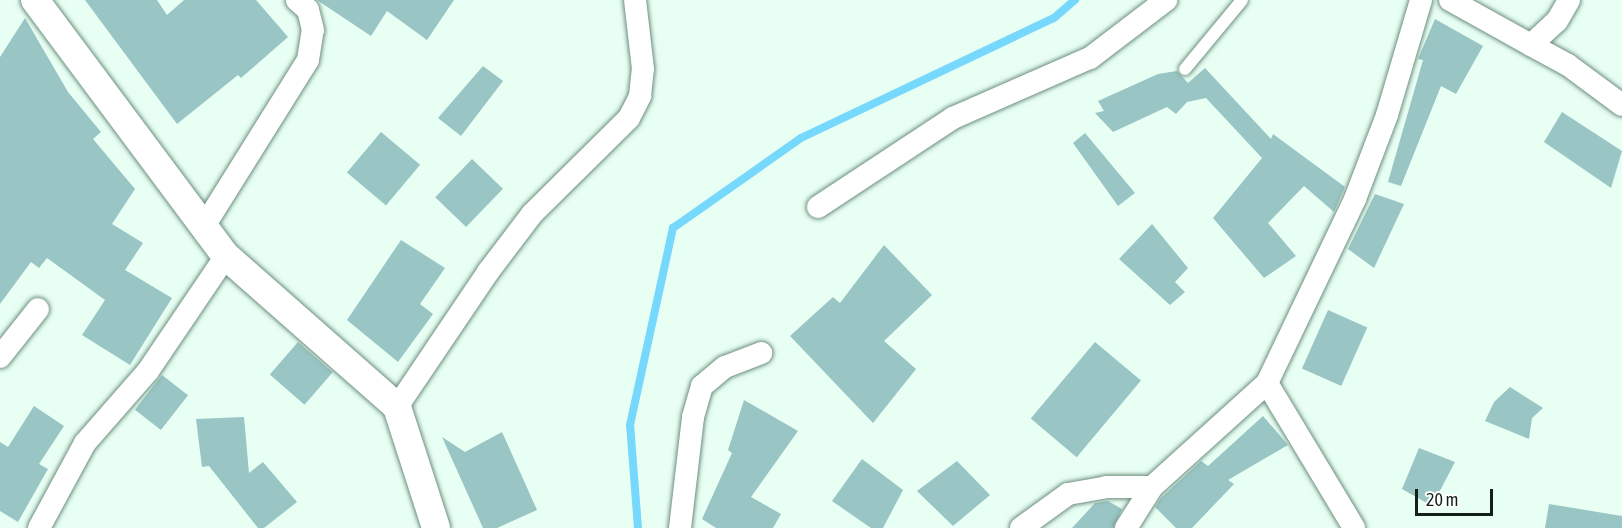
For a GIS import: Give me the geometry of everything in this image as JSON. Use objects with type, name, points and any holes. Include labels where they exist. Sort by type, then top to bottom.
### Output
[{"type":"street","points":[[35,0],[226,256],[397,407],[436,528]]},
{"type":"street","points":[[203,228],[308,60],[313,30],[308,10],[297,0]]},
{"type":"street","points":[[397,407],[488,272],[532,214],[629,118],[640,96],[643,69],[635,0]]},
{"type":"street","points":[[818,207],[953,117],[1090,58],[1166,0]]},
{"type":"street","points":[[1125,528],[1152,487],[1267,382],[1355,199],[1388,115],[1421,0]]},
{"type":"street","points":[[1449,0],[1568,65],[1622,105]]},
{"type":"street","points":[[1531,45],[1557,21],[1569,0]]},
{"type":"street","points":[[39,528],[85,443],[148,371],[226,256]]},
{"type":"street","points":[[0,357],[38,309]]},
{"type":"street","points":[[680,528],[693,417],[702,386],[725,367],[761,352]]},
{"type":"street","points":[[1267,382],[1354,528]]},
{"type":"street","points":[[1021,528],[1068,494],[1106,487],[1152,487]]},
{"type":"lane","points":[[1185,69],[1242,0]]},
{"type":"building","points":[[85,0],[157,0],[167,15],[184,0],[256,0],[288,37],[241,78],[238,75],[177,124]]},
{"type":"building","points":[[317,0],[454,0],[427,40],[387,11],[371,36]]},
{"type":"building","points":[[25,18],[68,92],[101,132],[93,139],[135,189],[112,224],[143,243],[125,270],[172,298],[130,365],[82,335],[105,300],[47,258],[39,268],[31,262],[0,304],[0,57]]},
{"type":"building","points":[[1435,19],[1483,46],[1456,94],[1441,86],[1401,186],[1388,182],[1423,60],[1418,59]]},
{"type":"building","points":[[483,66],[503,81],[461,136],[438,118]]},
{"type":"building","points":[[1205,68],[1271,139],[1273,134],[1345,187],[1334,212],[1304,186],[1268,223],[1296,256],[1264,278],[1213,218],[1262,158],[1206,98],[1187,102],[1176,114],[1167,107],[1113,132],[1095,113],[1104,111],[1098,101],[1158,74],[1177,71],[1188,83]]},
{"type":"building","points":[[1562,112],[1622,151],[1611,188],[1544,142]]},
{"type":"building","points":[[381,132],[420,165],[386,205],[347,173]]},
{"type":"building","points":[[1085,133],[1135,193],[1118,206],[1073,143]]},
{"type":"building","points":[[472,159],[503,189],[466,227],[435,197]]},
{"type":"building","points":[[1375,194],[1404,204],[1374,268],[1348,249]]},
{"type":"building","points":[[1152,224],[1188,268],[1175,282],[1185,292],[1170,305],[1119,259]]},
{"type":"building","points":[[401,240],[445,268],[420,304],[433,314],[398,362],[347,320]]},
{"type":"building","points":[[884,245],[932,295],[884,341],[916,369],[873,423],[790,336],[833,297],[840,303]]},
{"type":"building","points":[[1328,310],[1367,327],[1341,386],[1302,368]]},
{"type":"building","points":[[298,342],[333,372],[305,405],[270,374]]},
{"type":"building","points":[[1095,342],[1141,381],[1077,457],[1031,419]]},
{"type":"building","points":[[162,375],[188,395],[161,430],[135,410]]},
{"type":"building","points":[[1510,387],[1543,408],[1532,418],[1529,439],[1485,421],[1494,402]]},
{"type":"building","points":[[744,400],[798,431],[751,497],[781,514],[773,528],[716,528],[702,519],[732,453],[728,450]]},
{"type":"building","points":[[34,406],[64,426],[39,464],[48,469],[18,522],[0,511],[0,442],[8,447]]},
{"type":"building","points":[[1263,416],[1288,445],[1228,480],[1234,484],[1192,528],[1176,528],[1155,507],[1161,498],[1201,461],[1208,466]]},
{"type":"building","points":[[244,417],[249,473],[263,462],[297,502],[264,528],[258,528],[209,466],[202,467],[196,419]]},
{"type":"building","points":[[502,432],[537,510],[497,528],[483,528],[442,437],[465,452]]},
{"type":"building","points":[[1419,448],[1455,462],[1432,506],[1402,489]]},
{"type":"building","points":[[862,459],[903,490],[883,528],[871,528],[832,501]]},
{"type":"building","points":[[957,461],[990,495],[953,526],[917,491]]},
{"type":"building","points":[[1108,501],[1122,509],[1113,528],[1072,528],[1095,503]]},
{"type":"building","points":[[1549,504],[1622,516],[1622,528],[1545,528]]},
{"type":"waterway","points":[[638,528],[630,425],[673,228],[801,138],[1054,18],[1075,0]]}]
